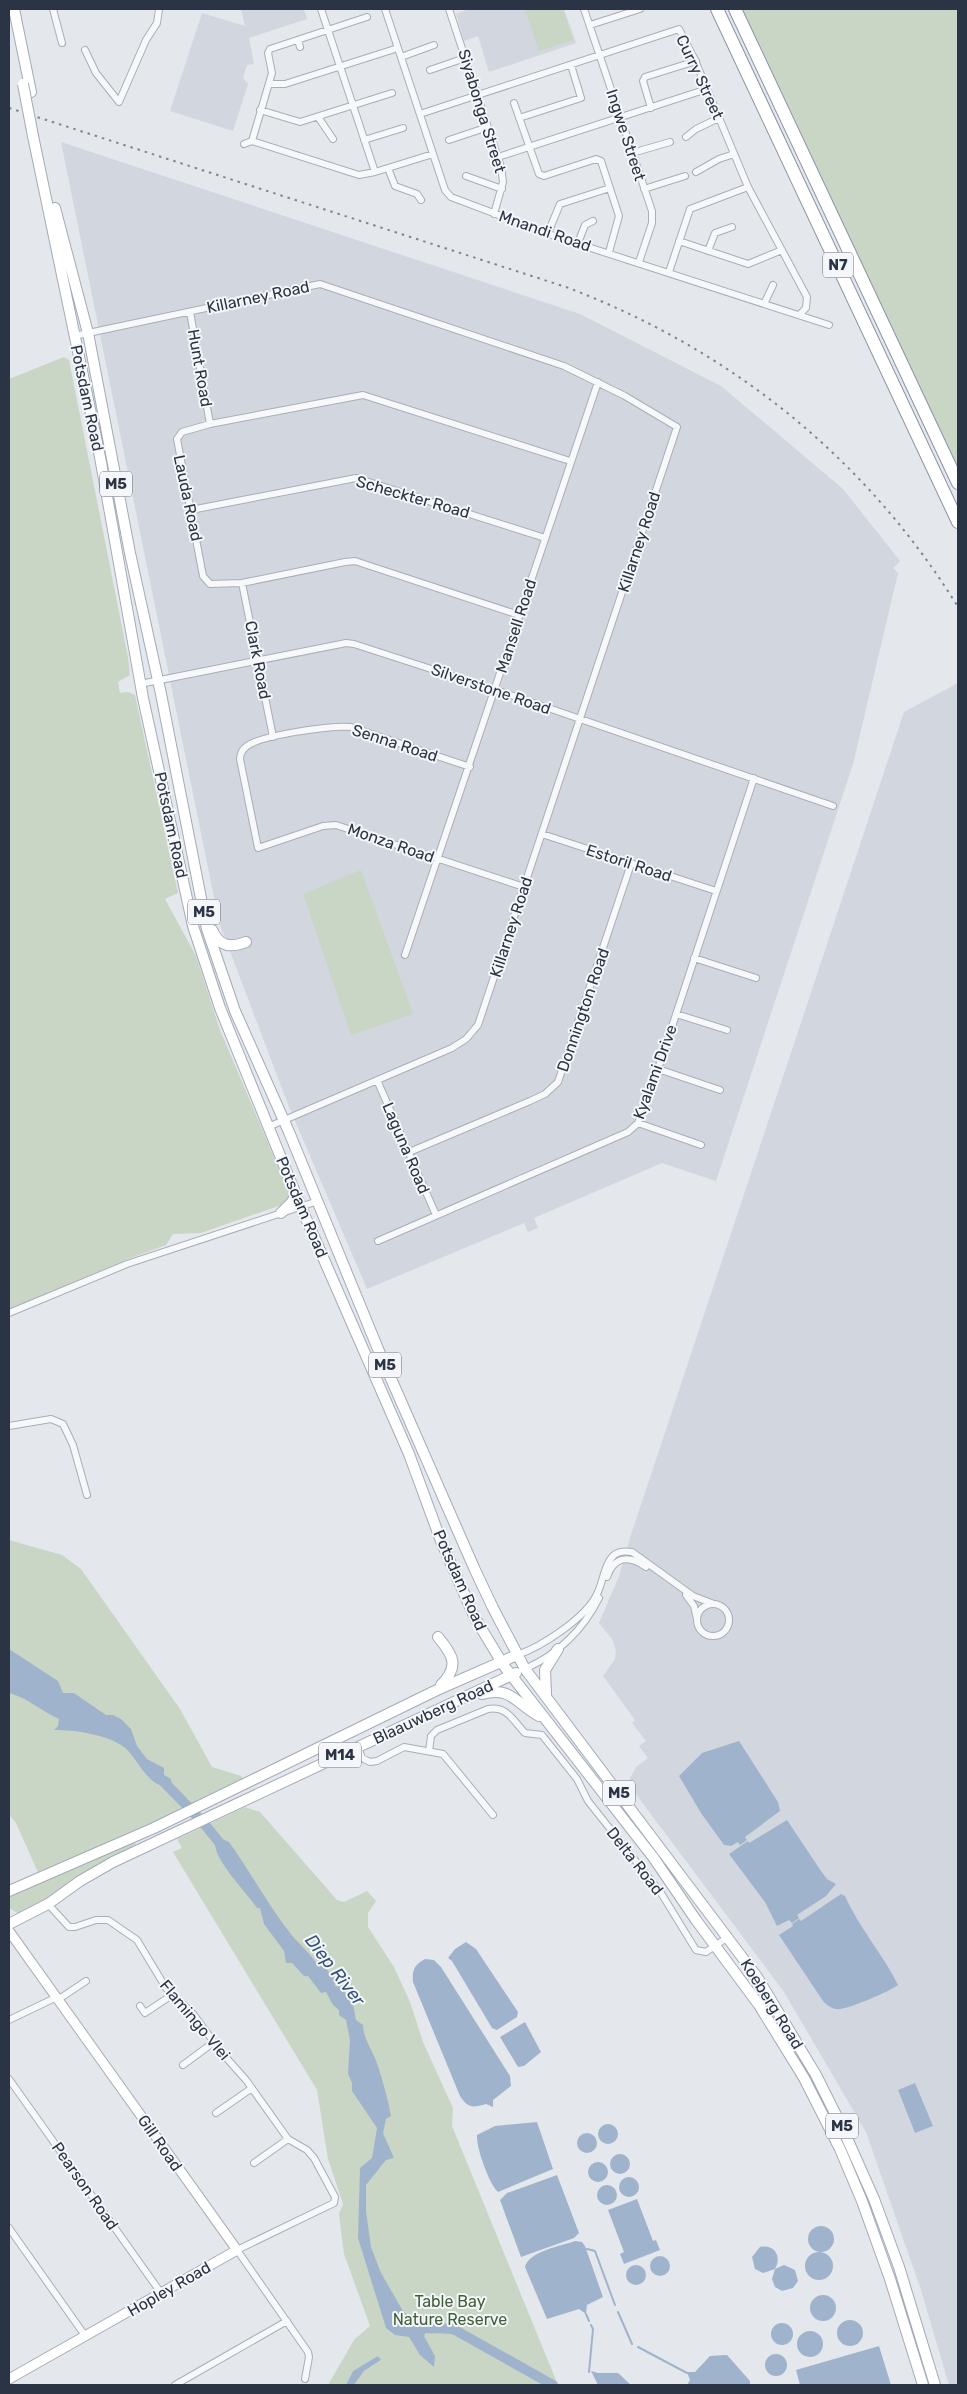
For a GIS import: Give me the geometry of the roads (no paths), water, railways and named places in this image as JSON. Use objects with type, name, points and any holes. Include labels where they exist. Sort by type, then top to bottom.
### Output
[{"type":"highway","name":"N7","points":[[717,9],[958,522]]},
{"type":"highway","name":"N7","points":[[735,9],[958,482]]},
{"type":"main road","name":"Potsdam Road","points":[[14,9],[31,92],[37,138],[74,336],[100,457],[140,684],[200,950],[220,1008],[268,1127],[408,1454],[443,1544],[475,1618],[510,1676]]},
{"type":"main road","name":"Potsdam Road","points":[[9,13],[23,84],[88,333],[128,544],[158,681],[203,908],[225,985],[459,1535],[525,1668]]},
{"type":"main road","points":[[203,908],[212,932],[220,942],[230,947],[246,942]]},
{"type":"main road","points":[[281,1213],[292,1202],[296,1194]]},
{"type":"main road","points":[[443,1544],[459,1535]]},
{"type":"main road","points":[[437,1690],[449,1676],[453,1665],[450,1653],[438,1637]]},
{"type":"main road","points":[[547,1698],[545,1670],[558,1649]]},
{"type":"main road","name":"Blaauwberg Road","points":[[9,1891],[154,1828],[437,1690],[517,1655]]},
{"type":"main road","name":"Blaauwberg Road","points":[[9,1924],[48,1904],[99,1870],[525,1668]]},
{"type":"main road","name":"Koeberg Road","points":[[525,1668],[728,1937],[757,1977],[787,2025],[842,2127],[874,2199],[899,2267],[935,2385]]},
{"type":"main road","name":"Koeberg Road","points":[[510,1676],[652,1856],[776,2030],[804,2078],[848,2166],[882,2255],[923,2385]]},
{"type":"main road","points":[[459,1700],[490,1692],[504,1692],[546,1720]]},
{"type":"street","points":[[53,9],[62,43]]},
{"type":"street","points":[[85,50],[96,73],[120,102],[146,40],[157,23],[159,9]]},
{"type":"street","points":[[322,9],[375,172]]},
{"type":"street","name":"Mnandi Road","points":[[385,9],[432,154],[447,193],[457,200],[548,233],[764,302],[829,325]]},
{"type":"street","name":"Siyabonga Street","points":[[450,9],[503,174],[502,189],[494,214]]},
{"type":"street","name":"Ingwe Street","points":[[584,9],[621,117],[652,218],[639,262]]},
{"type":"street","points":[[590,25],[620,12],[640,9]]},
{"type":"street","points":[[252,141],[272,73],[268,53],[270,49],[367,17]]},
{"type":"street","name":"Curry Street","points":[[420,114],[679,29],[696,61],[748,187],[807,297],[806,308],[800,314]]},
{"type":"street","points":[[298,40],[300,48]]},
{"type":"street","points":[[401,57],[434,45]]},
{"type":"street","points":[[269,84],[285,84],[398,48]]},
{"type":"street","points":[[430,70],[465,58]]},
{"type":"street","points":[[651,108],[643,81],[645,77],[696,61]]},
{"type":"street","points":[[519,118],[584,100],[570,65]]},
{"type":"street","points":[[498,157],[707,89]]},
{"type":"street","points":[[260,110],[295,122],[318,117],[392,93]]},
{"type":"street","points":[[514,103],[538,173],[541,176],[600,160],[619,218],[609,252]]},
{"type":"street","points":[[318,117],[333,139]]},
{"type":"street","points":[[686,137],[696,129],[719,118]]},
{"type":"street","points":[[449,140],[488,127]]},
{"type":"street","points":[[364,140],[403,128]]},
{"type":"street","points":[[244,144],[252,141],[354,174],[363,175],[432,154]]},
{"type":"street","points":[[632,153],[670,142]]},
{"type":"street","points":[[696,172],[719,159],[734,154]]},
{"type":"street","points":[[388,168],[395,186],[417,194],[421,200]]},
{"type":"street","points":[[466,176],[502,189]]},
{"type":"street","points":[[644,189],[685,176]]},
{"type":"street","points":[[669,272],[690,209],[748,187]]},
{"type":"street","points":[[548,233],[560,204],[610,188]]},
{"type":"street","points":[[578,243],[585,225],[593,221]]},
{"type":"street","points":[[708,251],[715,233],[732,227]]},
{"type":"street","points":[[678,241],[748,264],[782,250]]},
{"type":"street","name":"Killarney Road","points":[[74,336],[320,284],[545,358],[598,382],[677,427],[478,1025],[466,1039],[452,1048],[268,1127]]},
{"type":"street","points":[[764,302],[773,285]]},
{"type":"street","name":"Hunt Road","points":[[190,312],[210,424]]},
{"type":"street","name":"Mansell Road","points":[[405,955],[496,690],[519,615],[598,382]]},
{"type":"street","name":"Lauda Road","points":[[519,615],[355,561],[242,583],[214,586],[205,579],[177,439],[182,432],[210,424],[363,395],[570,462]]},
{"type":"street","name":"Scheckter Road","points":[[191,510],[356,478],[545,538]]},
{"type":"street","name":"Clark Road","points":[[242,583],[273,737]]},
{"type":"street","name":"Silverstone Road","points":[[140,684],[258,659],[350,643],[496,690],[833,806]]},
{"type":"street","name":"Senna Road","points":[[258,848],[240,755],[251,743],[273,737],[346,727],[470,767]]},
{"type":"street","name":"Kyalami Drive","points":[[378,1241],[628,1132],[638,1123],[658,1069],[754,778]]},
{"type":"street","name":"Monza Road","points":[[258,848],[323,826],[336,825],[524,887]]},
{"type":"street","name":"Estoril Road","points":[[542,834],[716,892]]},
{"type":"street","name":"Donnington Road","points":[[407,1153],[546,1094],[558,1082],[631,864]]},
{"type":"street","points":[[694,958],[756,978]]},
{"type":"street","points":[[676,1014],[728,1030]]},
{"type":"street","points":[[658,1069],[720,1090]]},
{"type":"street","name":"Laguna Road","points":[[377,1080],[407,1153],[436,1215]]},
{"type":"street","points":[[638,1123],[701,1145]]},
{"type":"street","points":[[9,1313],[127,1264],[318,1201]]},
{"type":"street","points":[[9,1426],[51,1419],[63,1424],[73,1445],[87,1495]]},
{"type":"street","points":[[632,1552],[692,1596],[722,1606],[728,1614],[730,1622],[724,1632],[718,1636],[708,1635],[700,1629],[694,1606],[687,1596],[639,1562],[619,1556],[632,1552]]},
{"type":"street","name":"Blaauwberg Road","points":[[517,1655],[552,1638],[589,1605],[596,1597],[611,1559],[619,1556]]},
{"type":"street","name":"Blaauwberg Road","points":[[525,1668],[558,1649],[592,1612],[612,1567],[619,1556]]},
{"type":"street","points":[[697,1619],[702,1608],[714,1604]]},
{"type":"street","name":"Delta Road","points":[[429,1751],[431,1736],[437,1730],[492,1708],[507,1712],[524,1732],[542,1735],[577,1779],[588,1801],[661,1893],[696,1950],[704,1953],[716,1946]]},
{"type":"street","points":[[358,1747],[362,1758],[370,1762],[377,1761],[404,1747],[429,1751],[446,1757],[493,1815]]},
{"type":"street","name":"Flamingo Vlei","points":[[48,1904],[69,1927],[103,1919],[116,1924],[141,1944],[157,1975],[172,1995],[194,2015],[252,2088],[288,2138],[314,2158],[335,2197],[333,2204]]},
{"type":"street","name":"Gill Road","points":[[9,1931],[287,2321],[309,2357],[305,2379]]},
{"type":"street","points":[[716,1946],[728,1937]]},
{"type":"street","points":[[9,2020],[58,1998],[86,1981]]},
{"type":"street","points":[[140,2006],[145,2013],[172,1995]]},
{"type":"street","points":[[183,2065],[214,2042]]},
{"type":"street","name":"Pearson Road","points":[[9,2080],[161,2293]]},
{"type":"street","points":[[216,2113],[252,2088]]},
{"type":"street","points":[[254,2163],[288,2138]]},
{"type":"street","name":"Hopley Road","points":[[10,2381],[237,2250],[333,2204]]},
{"type":"street","points":[[9,2228],[86,2337]]},
{"type":"street","points":[[175,2385],[287,2321]]},
{"type":"water","points":[[9,1649],[58,1681],[63,1693],[74,1693],[106,1715],[113,1715],[121,1719],[131,1729],[137,1746],[147,1759],[164,1768],[164,1775],[171,1779],[172,1787],[163,1786],[150,1778],[124,1747],[99,1736],[54,1730],[58,1726],[59,1719],[22,1698],[9,1693]]},
{"type":"water","points":[[739,1741],[778,1802],[780,1811],[745,1837],[747,1840],[740,1845],[738,1842],[731,1846],[724,1845],[701,1813],[679,1776],[702,1753]]},
{"type":"water","points":[[787,1820],[827,1879],[836,1884],[826,1896],[797,1915],[799,1918],[792,1923],[789,1920],[777,1926],[765,1902],[729,1854],[748,1841],[749,1843]]},
{"type":"water","points":[[222,1839],[229,1842],[291,1934],[317,1964],[322,1964],[335,1979],[335,1986],[341,1987],[353,2004],[356,2020],[363,2025],[363,2030],[384,2084],[391,2116],[386,2119],[383,2133],[394,2158],[386,2160],[366,2185],[366,2211],[371,2247],[381,2273],[403,2311],[427,2330],[424,2336],[435,2356],[434,2367],[420,2355],[409,2337],[395,2335],[386,2328],[358,2238],[360,2168],[372,2158],[377,2128],[352,2091],[352,2083],[348,2074],[350,2040],[346,2020],[339,2015],[339,2010],[333,2005],[326,1992],[321,1993],[308,1976],[304,1976],[292,1963],[286,1963],[284,1951],[264,1924],[260,1908],[257,1908],[220,1858],[215,1843]]},
{"type":"water","points":[[841,1894],[845,1896],[898,1985],[846,2008],[835,2009],[823,2001],[779,1935],[793,1926],[792,1924],[799,1919],[801,1921]]},
{"type":"water","points":[[466,1942],[476,1949],[518,2012],[517,2017],[497,2030],[492,2028],[452,1961],[448,1958],[455,1949]]},
{"type":"water","points":[[425,1959],[434,1960],[441,1967],[510,2076],[511,2086],[493,2100],[493,2107],[486,2104],[468,2105],[460,2096],[413,1982],[414,1968]]},
{"type":"water","points":[[525,2022],[541,2052],[524,2066],[518,2067],[500,2037]]},
{"type":"water","points":[[915,2083],[933,2126],[915,2133],[898,2090]]},
{"type":"water","points":[[537,2122],[553,2169],[498,2192],[494,2188],[484,2165],[477,2135],[495,2126]]},
{"type":"water","points":[[608,2124],[615,2127],[618,2134],[615,2141],[608,2144],[601,2141],[598,2134],[601,2127]]},
{"type":"water","points":[[587,2133],[594,2136],[597,2143],[594,2150],[587,2153],[580,2150],[577,2143],[580,2136]]},
{"type":"water","points":[[620,2154],[627,2157],[630,2164],[627,2171],[620,2174],[613,2171],[610,2164],[613,2157]]},
{"type":"water","points":[[598,2162],[605,2165],[608,2172],[605,2179],[598,2182],[591,2179],[588,2172],[591,2165]]},
{"type":"water","points":[[557,2175],[579,2233],[574,2238],[521,2257],[500,2200],[507,2193]]},
{"type":"water","points":[[629,2177],[636,2180],[639,2187],[636,2194],[629,2197],[622,2194],[619,2187],[622,2180]]},
{"type":"water","points":[[607,2185],[614,2188],[617,2195],[614,2202],[607,2205],[600,2202],[597,2195],[600,2188]]},
{"type":"water","points":[[637,2199],[653,2241],[656,2240],[660,2250],[624,2264],[620,2254],[624,2252],[608,2210]]},
{"type":"water","points":[[821,2226],[830,2230],[834,2239],[830,2248],[821,2252],[812,2248],[808,2239],[812,2230]]},
{"type":"water","points":[[575,2241],[582,2242],[585,2246],[603,2297],[587,2305],[586,2314],[579,2309],[547,2319],[525,2267],[528,2261],[539,2253]]},
{"type":"water","points":[[760,2247],[770,2247],[776,2252],[778,2260],[775,2269],[763,2273],[755,2269],[752,2257]]},
{"type":"water","points":[[819,2252],[829,2256],[833,2266],[829,2276],[819,2280],[809,2276],[805,2266],[809,2256]]},
{"type":"water","points":[[660,2256],[667,2259],[670,2266],[667,2273],[660,2276],[653,2273],[650,2266],[653,2259]]},
{"type":"water","points":[[636,2265],[643,2268],[646,2275],[643,2282],[636,2285],[629,2282],[626,2275],[629,2268]]},
{"type":"water","points":[[784,2265],[795,2270],[798,2281],[793,2288],[782,2291],[775,2287],[772,2279],[775,2269]]},
{"type":"water","points":[[823,2295],[832,2299],[836,2308],[832,2317],[823,2321],[814,2317],[810,2308],[814,2299]]},
{"type":"water","points":[[850,2320],[859,2324],[863,2333],[859,2342],[850,2346],[841,2342],[837,2333],[841,2324]]},
{"type":"water","points":[[782,2323],[790,2326],[793,2334],[790,2342],[782,2345],[774,2342],[771,2334],[774,2326]]},
{"type":"water","points":[[810,2331],[819,2335],[823,2344],[819,2353],[810,2357],[801,2353],[797,2344],[801,2335]]},
{"type":"water","points":[[879,2346],[891,2385],[800,2385],[796,2370]]},
{"type":"water","points":[[776,2354],[784,2357],[787,2365],[784,2373],[776,2376],[768,2373],[765,2365],[768,2357]]},
{"type":"water","points":[[727,2355],[750,2381],[750,2385],[687,2385],[690,2380],[687,2372],[695,2372],[710,2356]]},
{"type":"water","points":[[378,2356],[381,2360],[364,2371],[354,2385],[346,2385],[353,2371]]},
{"type":"water","points":[[591,2371],[618,2373],[631,2385],[598,2385]]},
{"type":"waterway","name":"Diep River","points":[[159,1777],[203,1822],[226,1852]]},
{"type":"waterway","points":[[587,2249],[595,2251],[615,2305]]},
{"type":"waterway","points":[[618,2312],[632,2344]]},
{"type":"waterway","points":[[586,2314],[589,2321]]},
{"type":"waterway","points":[[589,2372],[593,2329],[591,2325]]},
{"type":"waterway","name":"Diep River","points":[[415,2326],[455,2330],[553,2385]]},
{"type":"waterway","points":[[638,2347],[687,2373]]},
{"type":"railway","points":[[9,108],[566,287],[626,312],[684,342],[738,376],[789,414],[837,457],[881,503],[921,553],[958,607]]},
{"type":"park label","name":"Table Bay Nature Reserve","points":[[450,2310]]}]
